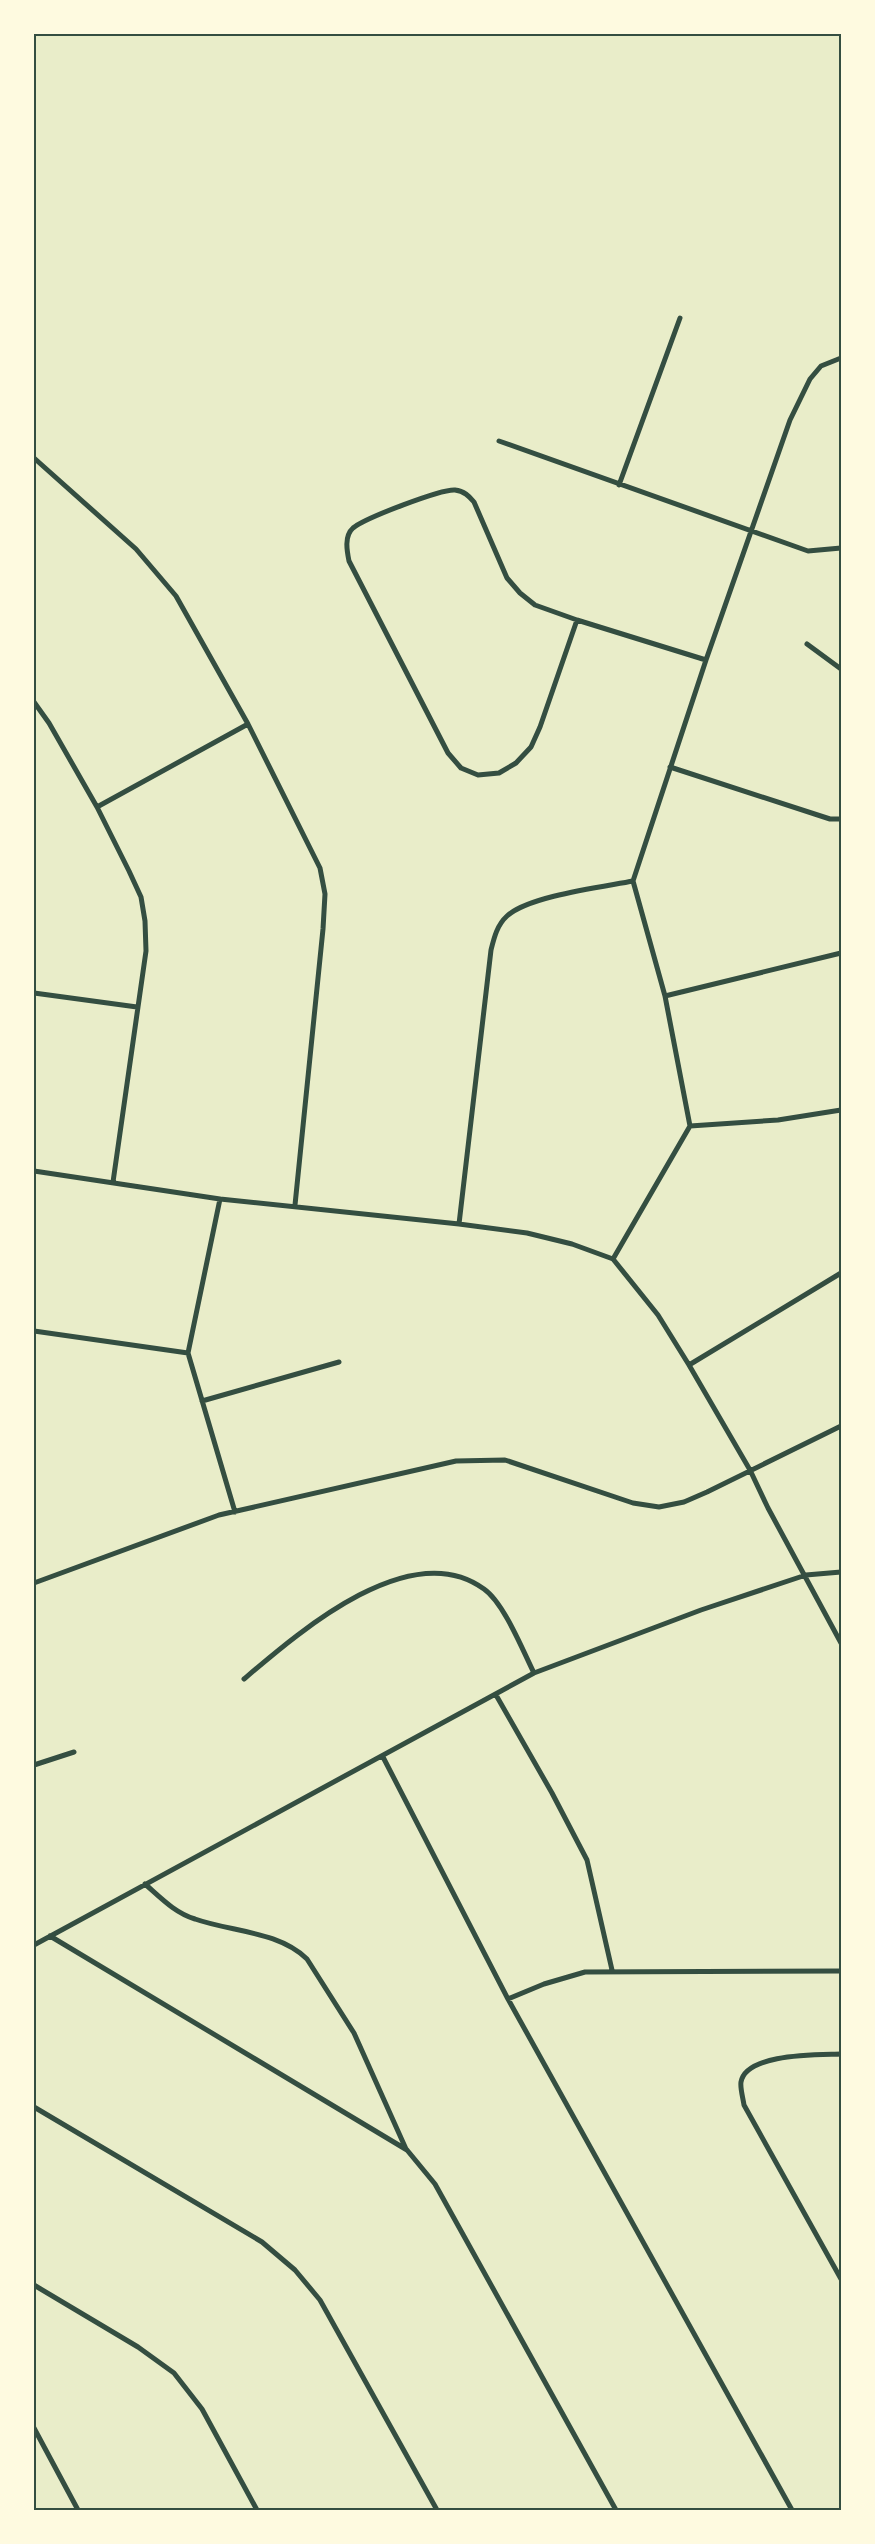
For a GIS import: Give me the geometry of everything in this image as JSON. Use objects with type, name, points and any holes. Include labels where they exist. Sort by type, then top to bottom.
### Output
[{"type":"street","points":[[618,485],[680,318]]},
{"type":"street","points":[[613,1259],[690,1126],[665,996],[633,881],[706,660],[802,392],[821,366],[841,358]]},
{"type":"street","points":[[499,441],[618,485],[808,551],[841,548]]},
{"type":"street","points":[[34,458],[136,549],[156,570],[176,596],[248,724],[320,868],[325,894],[323,929],[295,1205]]},
{"type":"street","points":[[577,620],[531,748],[516,764],[499,773],[478,775],[461,768],[448,753],[349,561],[346,544],[352,529],[366,521],[440,492],[455,490],[467,494],[474,502],[507,578],[520,593],[535,605],[706,660]]},
{"type":"street","points":[[807,644],[841,669]]},
{"type":"street","points":[[34,702],[49,723],[97,807],[141,897],[145,920],[146,951],[113,1182]]},
{"type":"street","points":[[97,807],[248,724]]},
{"type":"street","points":[[670,768],[830,819],[841,819]]},
{"type":"street","points":[[459,1224],[490,950],[497,929],[507,915],[526,905],[633,881]]},
{"type":"street","points":[[665,996],[841,953]]},
{"type":"street","points":[[34,993],[137,1007]]},
{"type":"street","points":[[690,1126],[778,1120],[841,1110]]},
{"type":"street","points":[[34,1171],[220,1199],[295,1205],[459,1224],[554,1240],[613,1259],[658,1316],[689,1365],[750,1470],[768,1508],[841,1643]]},
{"type":"street","points":[[220,1199],[188,1353],[235,1512]]},
{"type":"street","points":[[689,1365],[841,1273]]},
{"type":"street","points":[[34,1331],[188,1353]]},
{"type":"street","points":[[202,1402],[339,1362]]},
{"type":"street","points":[[34,1583],[220,1515],[456,1461],[505,1460],[633,1503],[659,1507],[684,1502],[841,1426]]},
{"type":"street","points":[[34,1945],[534,1674],[701,1610],[806,1576],[841,1572]]},
{"type":"street","points":[[244,1679],[290,1640],[334,1608],[376,1587],[419,1574],[454,1573],[485,1589],[506,1618],[534,1674]]},
{"type":"street","points":[[496,1694],[552,1793],[587,1860],[612,1970]]},
{"type":"street","points":[[34,1765],[74,1752]]},
{"type":"street","points":[[383,1756],[508,1999],[792,2510]]},
{"type":"street","points":[[145,1884],[172,1908],[194,1919],[281,1942],[299,1951],[308,1959],[354,2033],[407,2150],[435,2184],[616,2510]]},
{"type":"street","points":[[50,1936],[407,2150]]},
{"type":"street","points":[[508,1999],[544,1984],[585,1972],[612,1970],[841,1971]]},
{"type":"street","points":[[841,2054],[800,2056],[753,2065],[746,2071],[741,2082],[744,2105],[841,2279]]},
{"type":"street","points":[[34,2107],[262,2242],[295,2270],[320,2300],[437,2510]]},
{"type":"street","points":[[34,2285],[138,2347],[174,2373],[202,2409],[257,2510]]},
{"type":"street","points":[[34,2428],[78,2510]]}]
